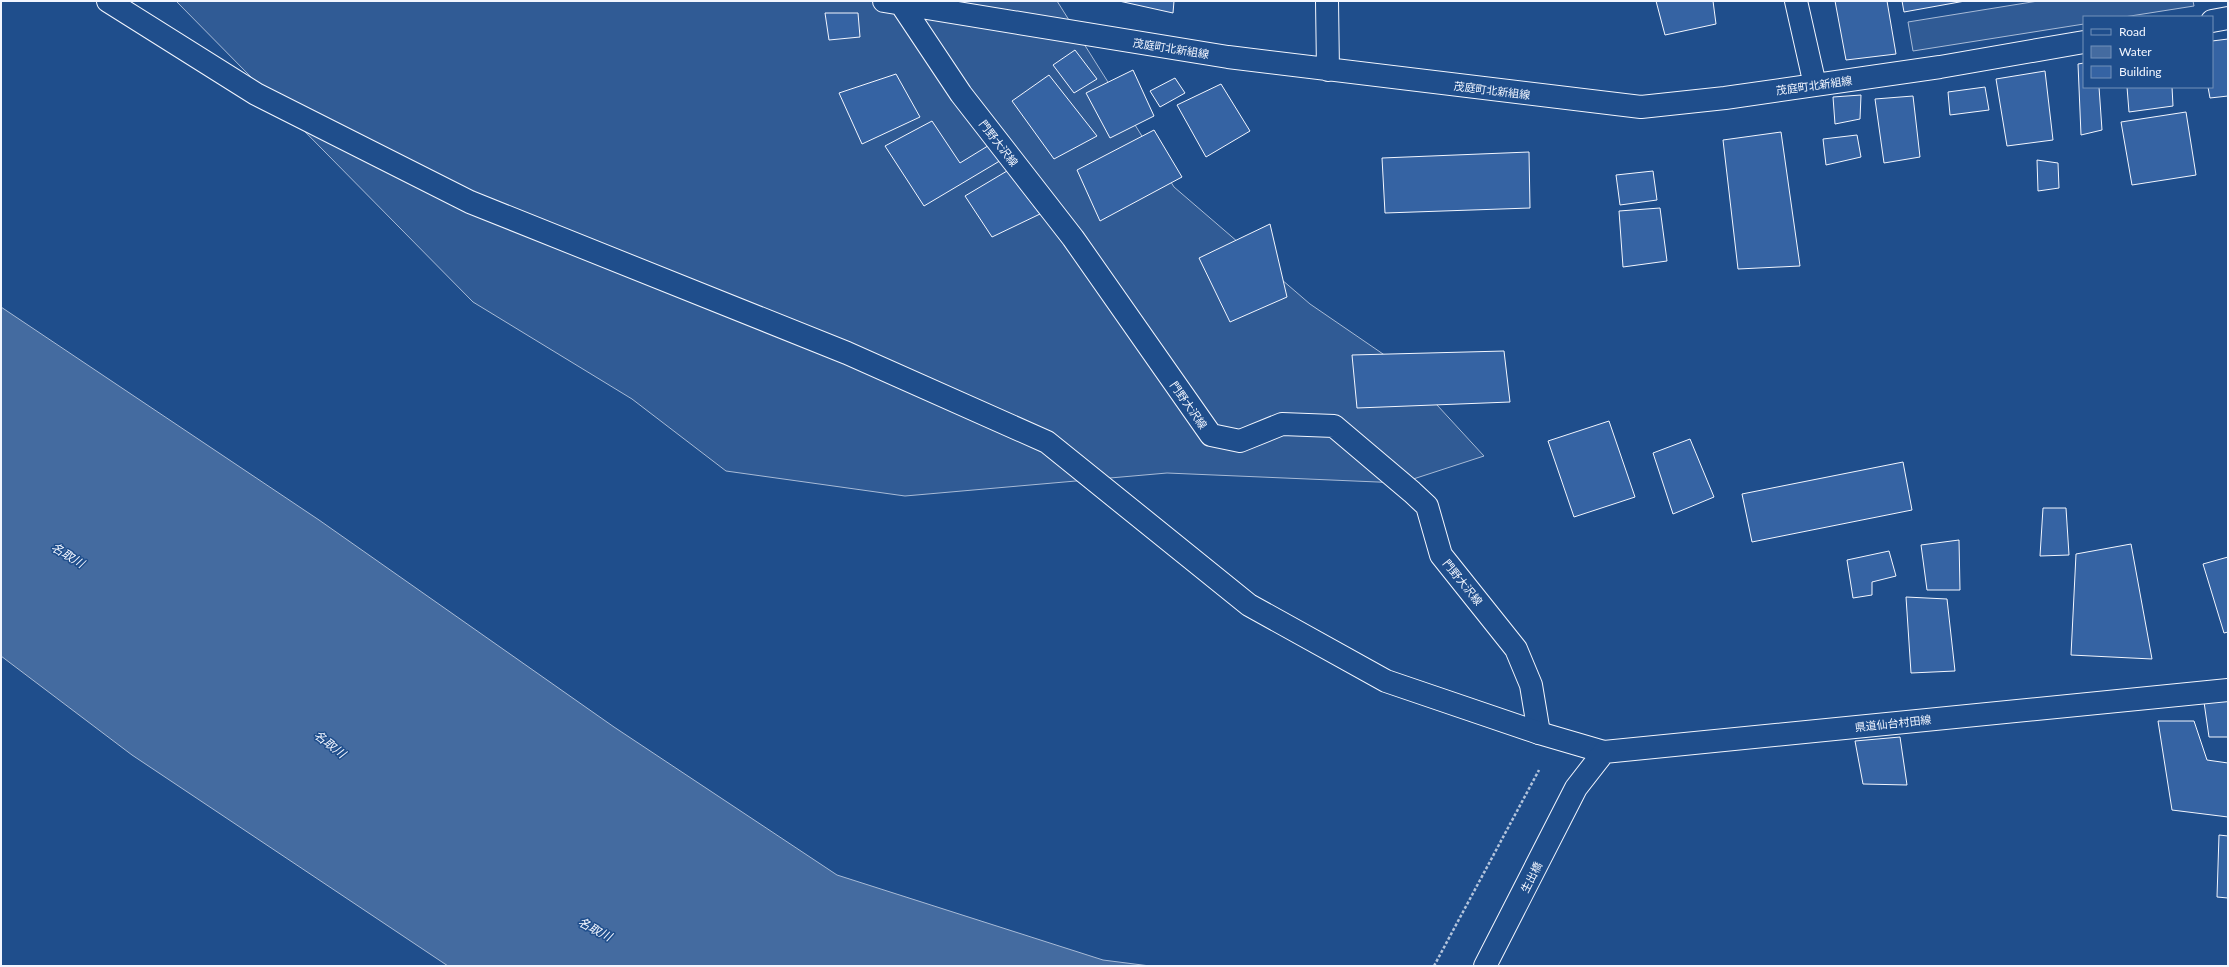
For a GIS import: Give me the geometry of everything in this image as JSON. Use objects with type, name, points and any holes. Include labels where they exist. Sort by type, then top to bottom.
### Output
[{"type":"street","points":[[108,1],[256,94],[470,202],[847,353],[1047,442],[1249,605],[1386,681],[1539,733],[1604,752]]},
{"type":"street","points":[[1327,1],[1328,70]]},
{"type":"street","points":[[1796,1],[1815,85]]},
{"type":"street","name":"門野大沢線","points":[[894,2],[961,94],[1073,238],[1211,435],[1240,441],[1282,424],[1334,426],[1427,506],[1441,555],[1516,649],[1530,685],[1539,733]]},
{"type":"street","name":"茂庭町北新組線","points":[[894,2],[1221,56],[1641,107],[1815,85],[1940,67],[2083,42]]},
{"type":"street","points":[[2213,21],[2228,18]]},
{"type":"street","name":"県道仙台村田線","points":[[1604,752],[2228,690]]},
{"type":"street","name":"生出橋","points":[[1486,966],[1576,788],[1604,752]]},
{"type":"path","points":[[1434,966],[1539,770]]},
{"type":"shaded area","points":[[176,1],[1057,1],[1174,187],[1310,304],[1402,367],[1484,456],[1401,483],[1167,473],[905,496],[726,471],[632,399],[473,302]]},
{"type":"shaded area","points":[[2038,1],[2193,1],[2194,6],[2130,16],[2083,16],[2083,24],[1913,51],[1908,22]]},
{"type":"water","name":"名取川","points":[[1,307],[319,520],[614,727],[837,875],[1103,960],[1150,966],[448,966],[132,755],[1,656]]},
{"type":"building","points":[[1119,1],[1174,1],[1173,13]]},
{"type":"building","points":[[1656,1],[1713,1],[1716,24],[1665,35]]},
{"type":"building","points":[[1835,1],[1887,1],[1896,54],[1846,60]]},
{"type":"building","points":[[1902,1],[1965,1],[1904,12]]},
{"type":"building","points":[[825,13],[858,13],[860,37],[829,40]]},
{"type":"building","points":[[2228,39],[2228,96],[2210,98],[2208,88],[2213,88],[2213,41]]},
{"type":"building","points":[[1075,50],[1097,79],[1074,93],[1053,65]]},
{"type":"building","points":[[2083,63],[2083,88],[2099,88],[2102,130],[2081,135],[2078,64]]},
{"type":"building","points":[[1133,70],[1154,116],[1110,138],[1086,93]]},
{"type":"building","points":[[2045,71],[2053,140],[2007,146],[1996,79]]},
{"type":"building","points":[[896,74],[920,117],[862,144],[839,93]]},
{"type":"building","points":[[1049,75],[1097,136],[1054,159],[1012,101]]},
{"type":"building","points":[[1175,78],[1185,93],[1160,107],[1150,91]]},
{"type":"building","points":[[1221,84],[1250,131],[1206,157],[1177,105]]},
{"type":"building","points":[[1985,87],[1989,110],[1950,115],[1948,92]]},
{"type":"building","points":[[2127,88],[2172,88],[2173,106],[2129,112]]},
{"type":"building","points":[[1861,95],[1860,119],[1835,124],[1833,97]]},
{"type":"building","points":[[1913,96],[1920,157],[1884,163],[1875,99]]},
{"type":"building","points":[[2186,112],[2196,175],[2132,185],[2121,122]]},
{"type":"building","points":[[932,121],[960,163],[991,144],[1003,159],[924,206],[885,146]]},
{"type":"building","points":[[1154,130],[1182,177],[1100,221],[1077,170]]},
{"type":"building","points":[[1781,132],[1800,266],[1738,269],[1723,140]]},
{"type":"building","points":[[1857,135],[1861,157],[1826,165],[1823,139]]},
{"type":"building","points":[[1529,152],[1530,208],[1385,213],[1382,158]]},
{"type":"building","points":[[2037,160],[2058,163],[2059,188],[2038,191]]},
{"type":"building","points":[[1007,171],[1040,214],[992,237],[965,196]]},
{"type":"building","points":[[1653,171],[1657,200],[1620,205],[1616,175]]},
{"type":"building","points":[[1660,208],[1667,261],[1623,267],[1619,211]]},
{"type":"building","points":[[1270,224],[1287,297],[1230,322],[1199,258]]},
{"type":"building","points":[[1504,351],[1510,402],[1357,408],[1352,355]]},
{"type":"building","points":[[1609,421],[1635,497],[1574,517],[1548,441]]},
{"type":"building","points":[[1690,439],[1714,497],[1673,514],[1653,453]]},
{"type":"building","points":[[1903,462],[1912,510],[1752,542],[1742,494]]},
{"type":"building","points":[[2043,508],[2066,508],[2069,555],[2040,556]]},
{"type":"building","points":[[1959,540],[1960,590],[1927,590],[1921,545]]},
{"type":"building","points":[[2131,544],[2152,659],[2071,655],[2076,554]]},
{"type":"building","points":[[1889,551],[1896,576],[1872,582],[1872,595],[1853,598],[1847,560]]},
{"type":"building","points":[[2228,557],[2228,632],[2224,633],[2203,564]]},
{"type":"building","points":[[1906,597],[1947,599],[1955,671],[1911,673]]},
{"type":"building","points":[[2228,701],[2228,737],[2209,737],[2204,702]]},
{"type":"building","points":[[2158,721],[2194,721],[2207,760],[2228,763],[2228,817],[2172,810]]},
{"type":"building","points":[[1900,737],[1907,785],[1863,784],[1855,741]]},
{"type":"building","points":[[2219,835],[2228,836],[2228,898],[2217,897]]}]
